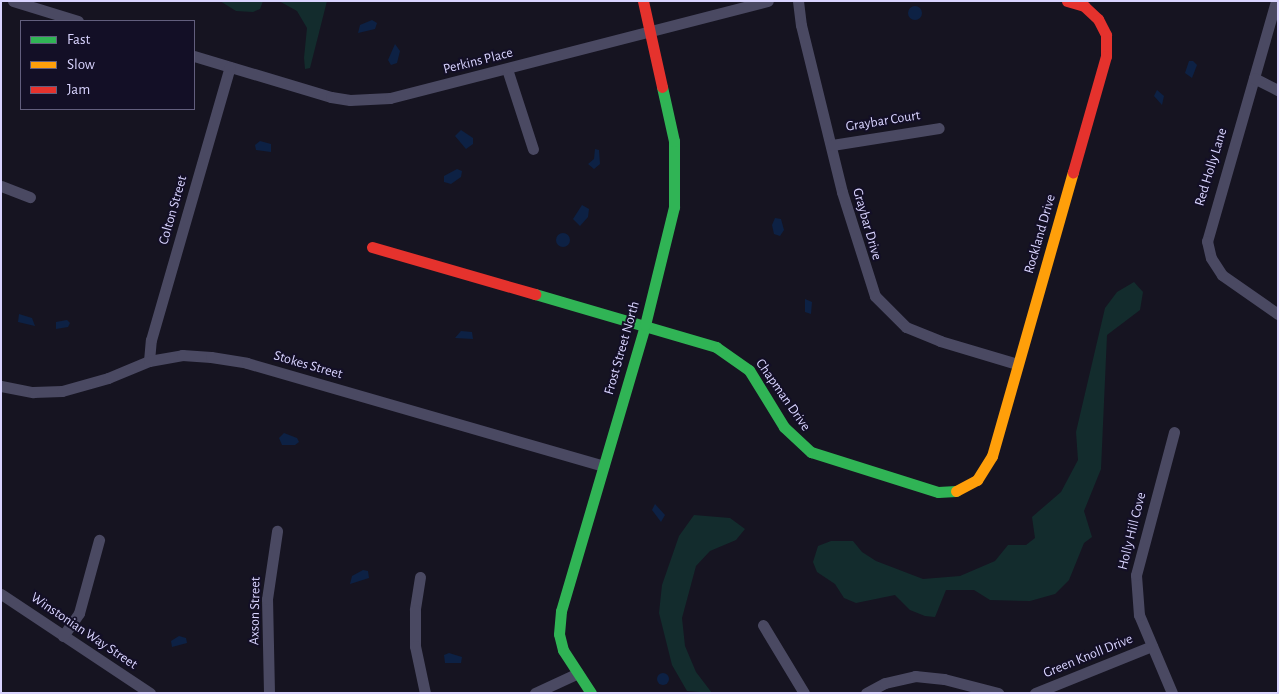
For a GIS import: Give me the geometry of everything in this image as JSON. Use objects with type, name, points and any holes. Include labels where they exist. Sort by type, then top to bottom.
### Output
[{"type":"street","points":[[13,1],[75,20]]},
{"type":"street","name":"Frost Street North","points":[[591,693],[564,650],[559,624],[670,232],[676,182],[674,141],[643,1]]},
{"type":"street","name":"Perkins Place","points":[[195,56],[230,68],[350,100],[401,96],[768,1]]},
{"type":"street","name":"Graybar Drive","points":[[798,1],[801,25],[863,264],[875,296],[906,327],[940,341],[1018,364]]},
{"type":"street","name":"Rockland Drive","points":[[968,486],[990,463],[1106,56],[1106,35],[1098,19],[1084,6],[1067,1]]},
{"type":"street","name":"Red Holly Lane","points":[[1276,1],[1207,241],[1211,258],[1222,275],[1278,314]]},
{"type":"street","name":"Colton Street","points":[[149,361],[151,340],[230,68]]},
{"type":"street","points":[[507,69],[533,149]]},
{"type":"street","points":[[1254,78],[1278,90]]},
{"type":"street","name":"Graybar Court","points":[[832,145],[939,128]]},
{"type":"street","points":[[1,186],[30,197]]},
{"type":"street","name":"Chapman Drive","points":[[372,247],[716,347],[740,361],[755,377],[784,427],[800,444],[820,456],[938,492],[953,492],[968,486]]},
{"type":"street","name":"Stokes Street","points":[[1,386],[33,392],[62,391],[108,378],[149,361],[182,355],[247,363],[603,466]]},
{"type":"street","name":"Holly Hill Cove","points":[[1172,693],[1139,616],[1136,575],[1174,432]]},
{"type":"street","name":"Axson Street","points":[[269,693],[268,598],[277,531]]},
{"type":"street","points":[[63,636],[79,613],[98,540]]},
{"type":"street","points":[[420,577],[415,610],[415,646],[425,693]]},
{"type":"street","name":"Winstonian Way Street","points":[[1,594],[150,693]]},
{"type":"street","points":[[763,625],[804,693]]},
{"type":"street","name":"Green Knoll Drive","points":[[1035,693],[1152,646]]},
{"type":"street","points":[[535,693],[578,673]]},
{"type":"street","points":[[866,693],[885,683],[916,676],[944,679],[998,693]]},
{"type":"green space","points":[[220,1],[263,1],[260,9],[253,12],[236,11]]},
{"type":"green space","points":[[279,1],[327,1],[310,68],[305,69],[304,58],[307,28],[297,11]]},
{"type":"green space","points":[[1134,282],[1143,292],[1140,310],[1107,335],[1101,469],[1084,511],[1092,537],[1084,543],[1069,580],[1055,594],[1030,601],[990,600],[974,590],[946,590],[935,617],[925,616],[910,610],[895,595],[856,603],[844,598],[835,584],[817,572],[813,562],[818,546],[831,541],[853,541],[862,552],[876,561],[923,579],[960,576],[995,561],[1008,545],[1026,545],[1035,538],[1032,517],[1061,492],[1078,460],[1076,432],[1105,308],[1117,292]]},
{"type":"green space","points":[[694,515],[730,518],[745,529],[736,540],[710,551],[696,566],[682,618],[685,646],[696,672],[712,693],[687,691],[672,665],[659,613],[662,585],[679,536]]},
{"type":"water","points":[[915,6],[920,8],[922,13],[920,18],[915,20],[910,18],[908,13],[910,8]]},
{"type":"water","points":[[372,20],[377,23],[375,29],[358,33],[360,25]]},
{"type":"water","points":[[395,44],[400,51],[397,63],[391,65],[388,60]]},
{"type":"water","points":[[1189,61],[1193,61],[1197,65],[1192,78],[1185,73]]},
{"type":"water","points":[[1157,90],[1164,96],[1162,105],[1154,96]]},
{"type":"water","points":[[461,130],[473,138],[473,144],[466,149],[455,136]]},
{"type":"water","points":[[260,141],[271,144],[271,152],[256,150],[255,145]]},
{"type":"water","points":[[595,149],[599,150],[600,164],[594,169],[588,164],[594,159]]},
{"type":"water","points":[[457,169],[462,171],[461,177],[451,184],[444,182],[444,176]]},
{"type":"water","points":[[582,205],[589,209],[588,217],[580,226],[573,219]]},
{"type":"water","points":[[775,218],[781,219],[784,230],[780,236],[774,234],[772,225]]},
{"type":"water","points":[[563,233],[568,235],[570,240],[568,245],[563,247],[558,245],[556,240],[558,235]]},
{"type":"water","points":[[805,299],[812,302],[811,314],[805,312]]},
{"type":"water","points":[[19,314],[32,318],[35,326],[18,322]]},
{"type":"water","points":[[67,320],[70,323],[68,327],[56,329],[56,322]]},
{"type":"water","points":[[461,331],[472,332],[473,339],[455,338]]},
{"type":"water","points":[[284,433],[297,438],[299,442],[295,445],[282,445],[279,438]]},
{"type":"water","points":[[655,504],[665,515],[661,522],[652,510]]},
{"type":"water","points":[[363,570],[368,571],[369,578],[350,584],[352,576]]},
{"type":"water","points":[[179,636],[186,638],[187,643],[172,647],[171,641]]},
{"type":"water","points":[[449,653],[462,657],[461,663],[445,663],[444,655]]},
{"type":"water","points":[[665,673],[668,674],[668,684],[661,685],[658,684],[657,677],[658,674]]},
{"type":"traffic: fast","points":[[591,693],[563,650],[559,634],[561,611],[645,325],[674,207],[674,141],[662,87]]},
{"type":"traffic: fast","points":[[535,294],[716,347],[749,370],[784,427],[811,452],[938,492],[956,491]]},
{"type":"traffic: slow","points":[[956,491],[977,480],[992,456],[1073,172]]},
{"type":"traffic: jam","points":[[643,1],[662,87]]},
{"type":"traffic: jam","points":[[1067,1],[1084,6],[1098,19],[1106,35],[1106,56],[1073,172]]},
{"type":"traffic: jam","points":[[372,247],[535,294]]}]
